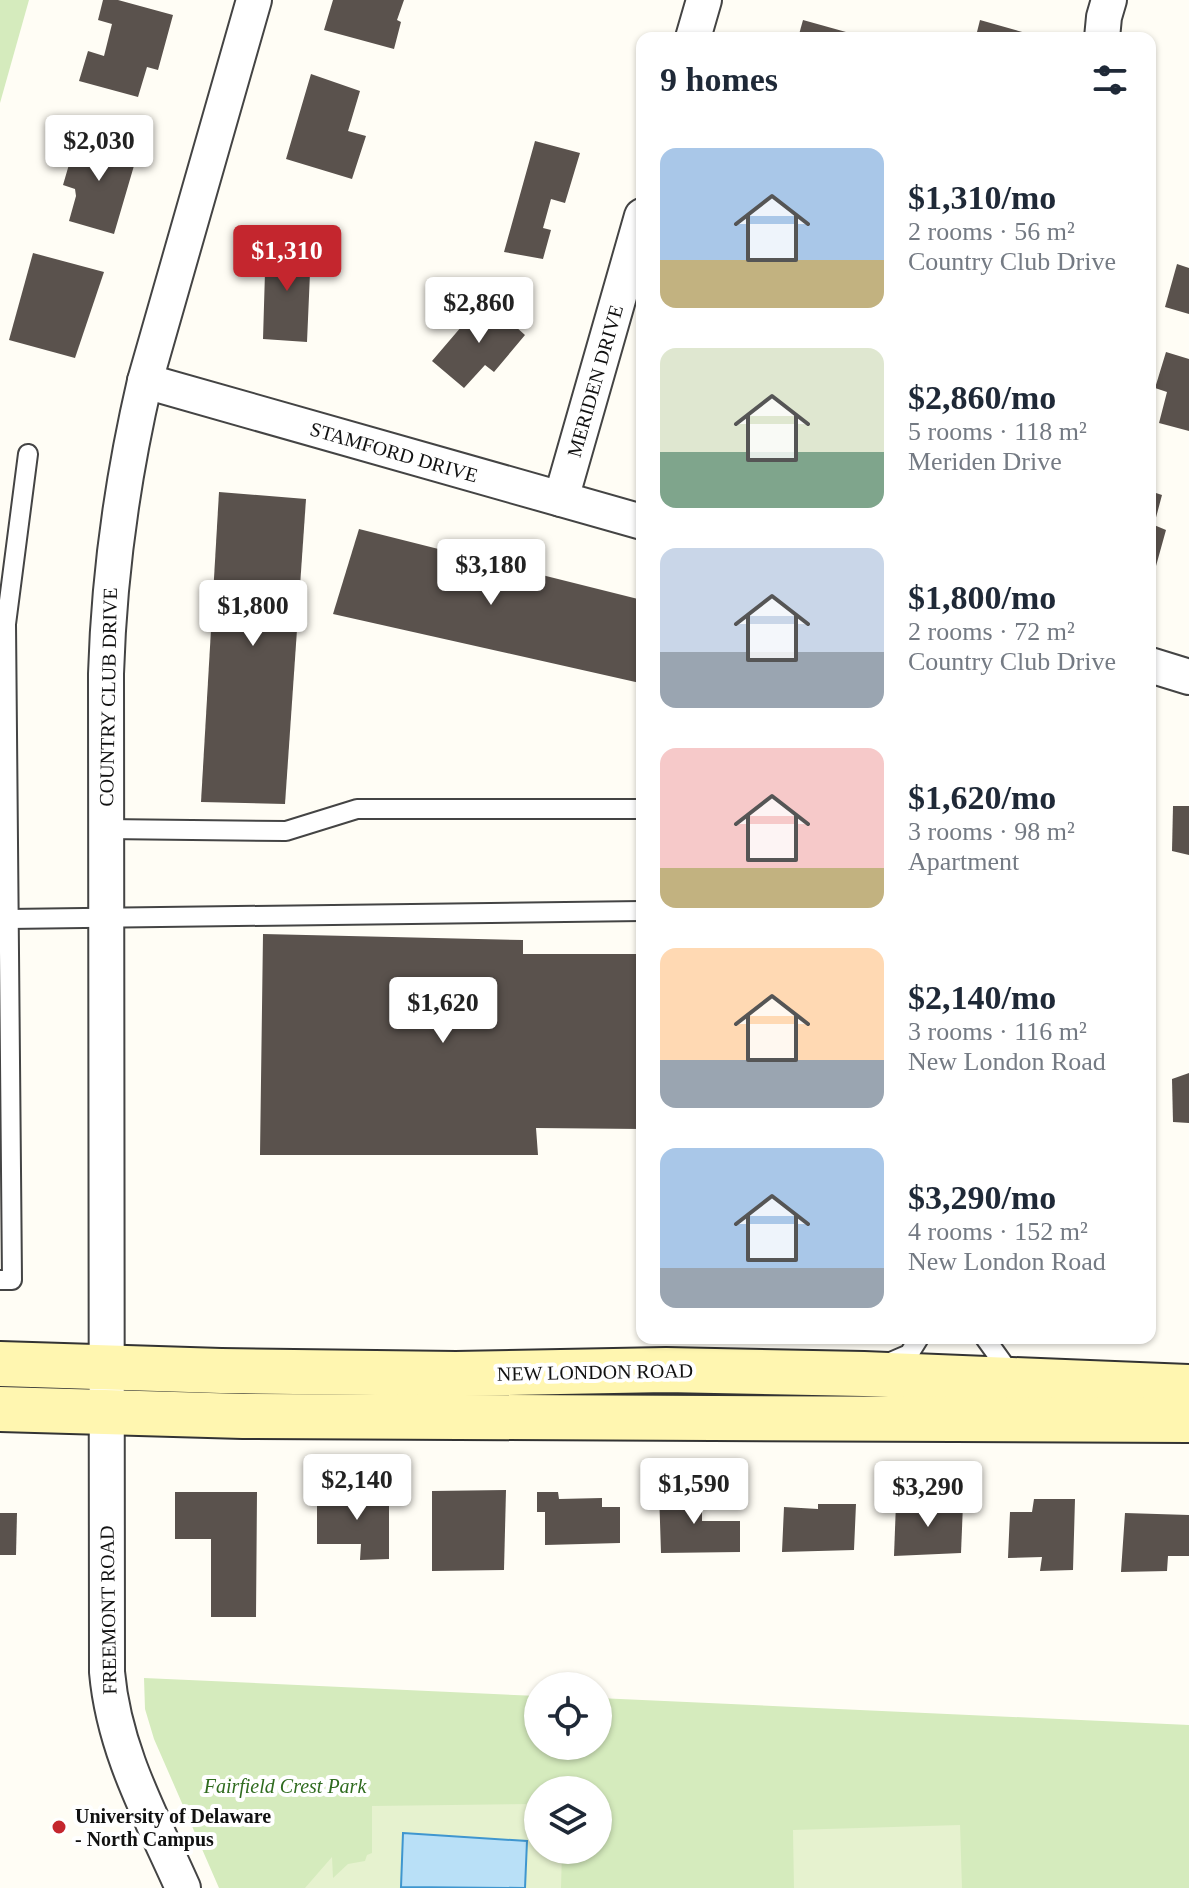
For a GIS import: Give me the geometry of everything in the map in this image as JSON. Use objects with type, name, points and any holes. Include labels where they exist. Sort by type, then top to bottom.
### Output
[{"type":"main road","name":"NEW LONDON ROAD","points":[[0,1364],[252,1372],[456,1374],[666,1370],[864,1374],[1186,1390]]},
{"type":"main road","name":"NEW LONDON ROAD","points":[[0,1409],[243,1416],[1186,1390]]},
{"type":"street","name":"COUNTRY CLUB DRIVE","points":[[106,1413],[106,674],[109,597],[120,501],[145,381],[254,0]]},
{"type":"street","points":[[695,32],[704,0]]},
{"type":"street","points":[[1103,32],[1109,0]]},
{"type":"street","name":"MERIDEN DRIVE","points":[[561,499],[636,237]]},
{"type":"street","name":"STAMFORD DRIVE","points":[[145,381],[636,520]]},
{"type":"street","points":[[1156,667],[1189,677]]},
{"type":"street","name":"FREEMONT ROAD","points":[[106,1413],[106,1636],[110,1702],[125,1758],[183,1888]]},
{"type":"lane","points":[[0,1280],[12,1280],[5,979],[8,919],[6,624],[28,454]]},
{"type":"lane","points":[[106,829],[286,831],[357,809],[636,809]]},
{"type":"lane","points":[[8,919],[636,911]]},
{"type":"lane","points":[[864,1374],[909,1354],[915,1344]]},
{"type":"lane","points":[[989,1344],[1008,1370],[1029,1382]]},
{"type":"green space","points":[[0,0],[29,0],[0,103]]},
{"type":"green space","name":"Fairfield Crest Park","points":[[144,1678],[524,1695],[524,1760],[612,1760],[612,1699],[1189,1725],[1189,1888],[219,1888],[154,1739],[145,1709]]},
{"type":"green space","points":[[524,1804],[524,1864],[562,1864],[561,1888],[305,1888],[332,1857],[333,1878],[348,1864],[365,1861],[367,1855],[372,1853],[372,1806]]},
{"type":"green space","points":[[960,1825],[962,1888],[794,1888],[793,1830]]},
{"type":"water","points":[[403,1833],[524,1841],[525,1888],[401,1887]]},
{"type":"building","points":[[103,0],[118,0],[173,15],[158,70],[147,67],[138,97],[79,81],[88,51],[104,56],[112,24],[98,20]]},
{"type":"building","points":[[333,0],[404,0],[397,20],[401,22],[394,49],[324,30]]},
{"type":"building","points":[[803,20],[846,32],[800,32]]},
{"type":"building","points":[[980,20],[1022,32],[977,32]]},
{"type":"building","points":[[311,74],[360,91],[348,131],[366,136],[352,179],[286,159]]},
{"type":"building","points":[[77,137],[138,152],[114,234],[69,221],[75,189],[63,185]]},
{"type":"building","points":[[535,141],[580,153],[565,203],[551,199],[543,228],[551,230],[543,259],[504,252]]},
{"type":"building","points":[[269,241],[306,243],[304,272],[310,273],[307,342],[263,339]]},
{"type":"building","points":[[33,253],[104,272],[75,358],[9,340]]},
{"type":"building","points":[[1177,264],[1189,268],[1189,314],[1165,307]]},
{"type":"building","points":[[485,299],[525,335],[494,372],[485,365],[464,388],[432,361]]},
{"type":"building","points":[[1166,352],[1189,359],[1189,431],[1159,423],[1167,392],[1156,388]]},
{"type":"building","points":[[219,492],[306,499],[285,804],[201,802]]},
{"type":"building","points":[[1156,493],[1162,495],[1156,518]]},
{"type":"building","points":[[1156,526],[1166,530],[1156,566]]},
{"type":"building","points":[[359,529],[636,598],[636,682],[333,614]]},
{"type":"building","points":[[1173,806],[1189,806],[1189,855],[1172,851]]},
{"type":"building","points":[[263,934],[523,940],[523,954],[636,954],[636,1129],[536,1128],[538,1155],[260,1155]]},
{"type":"building","points":[[1189,1073],[1189,1123],[1173,1122],[1172,1079]]},
{"type":"building","points":[[346,1489],[389,1490],[389,1559],[360,1560],[361,1544],[317,1544],[317,1500],[345,1499]]},
{"type":"building","points":[[506,1490],[504,1570],[432,1571],[432,1491]]},
{"type":"building","points":[[659,1491],[702,1491],[702,1521],[740,1521],[740,1552],[661,1553]]},
{"type":"building","points":[[175,1492],[257,1492],[256,1617],[211,1617],[211,1539],[175,1539]]},
{"type":"building","points":[[537,1492],[558,1492],[559,1499],[602,1498],[602,1507],[620,1507],[620,1543],[545,1545],[545,1512],[537,1512]]},
{"type":"building","points":[[1034,1499],[1075,1499],[1073,1570],[1040,1571],[1042,1557],[1008,1558],[1010,1512],[1032,1512]]},
{"type":"building","points":[[896,1503],[963,1504],[961,1553],[894,1556]]},
{"type":"building","points":[[818,1504],[856,1504],[854,1550],[782,1552],[784,1507],[818,1509]]},
{"type":"building","points":[[0,1513],[17,1513],[16,1555],[0,1555]]},
{"type":"building","points":[[1125,1513],[1189,1515],[1189,1556],[1168,1556],[1167,1571],[1121,1572]]},
{"type":"place","name":"University of Delaware - North Campus","points":[[59,1827]]}]
